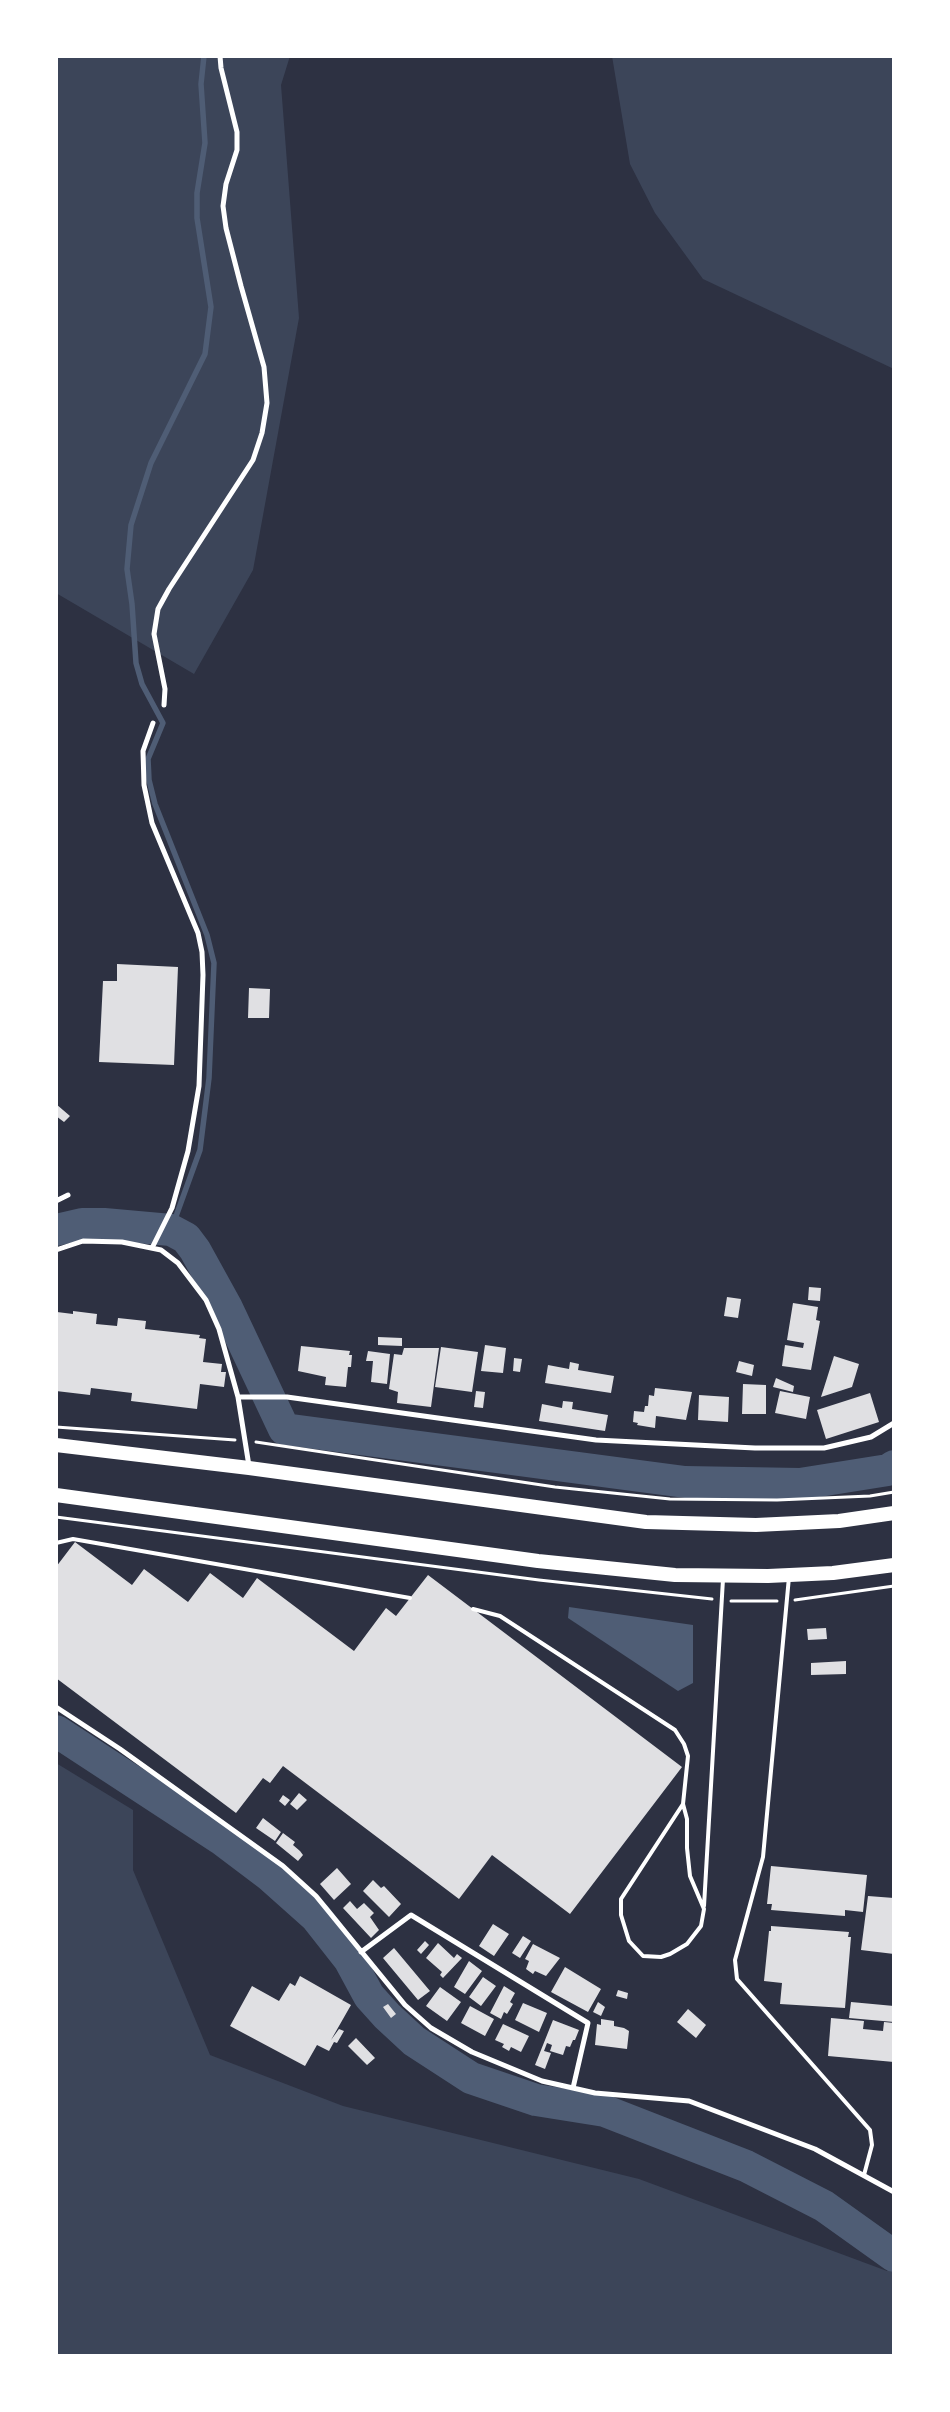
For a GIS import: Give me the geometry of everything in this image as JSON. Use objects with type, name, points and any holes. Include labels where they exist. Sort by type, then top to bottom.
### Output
[{"type":"highway","points":[[56,1445],[249,1468],[646,1522],[756,1525],[839,1521],[894,1513]]},
{"type":"highway","points":[[56,1495],[538,1561],[675,1575],[723,1576],[833,1573],[894,1565]]},
{"type":"street","points":[[164,704],[165,689],[154,634],[158,609],[253,460],[262,434],[267,403],[264,366],[226,228],[223,206],[226,184],[237,150],[237,132],[221,68],[220,56]]},
{"type":"street","points":[[152,1248],[172,1208],[188,1151],[199,1086],[203,975],[198,933],[152,823],[144,785],[143,751],[154,723]]},
{"type":"street","points":[[56,1201],[68,1195]]},
{"type":"street","points":[[56,1250],[83,1241],[122,1242],[161,1250],[178,1263],[206,1300],[219,1330],[238,1397],[249,1468]]},
{"type":"street","points":[[238,1397],[282,1398],[596,1440],[745,1448],[824,1448],[871,1437],[894,1424]]},
{"type":"street","points":[[56,1707],[120,1748],[283,1866],[316,1896],[405,2005],[431,2028],[472,2052],[542,2081],[595,2093],[689,2101],[815,2149],[894,2192]]},
{"type":"street","points":[[361,1952],[410,1915],[588,2023],[573,2088]]},
{"type":"lane","points":[[56,1543],[73,1539],[410,1598]]},
{"type":"lane","points":[[789,1575],[763,1858],[735,1960],[737,1979],[870,2130],[872,2145],[864,2175]]},
{"type":"lane","points":[[683,1804],[621,1899],[621,1915],[629,1941],[643,1956],[661,1958],[688,1944],[701,1926],[704,1909],[723,1576]]},
{"type":"lane","points":[[473,1609],[500,1616],[675,1730],[684,1744],[688,1756],[683,1804],[687,1819],[690,1876],[704,1909]]},
{"type":"path","points":[[56,1427],[245,1441],[555,1487],[670,1499],[777,1500],[870,1496],[894,1492]]},
{"type":"shaded area","points":[[56,56],[290,56],[281,85],[299,318],[253,570],[194,674],[56,593]]},
{"type":"shaded area","points":[[612,56],[894,56],[894,369],[703,279],[655,213],[630,164]]},
{"type":"shaded area","points":[[569,1607],[693,1625],[693,1683],[678,1691],[568,1618]]},
{"type":"shaded area","points":[[56,1763],[133,1810],[133,1870],[210,2055],[343,2106],[639,2179],[887,2271],[894,2260],[894,2356],[56,2356]]},
{"type":"building","points":[[117,964],[178,967],[174,1065],[99,1062],[103,981],[117,981]]},
{"type":"building","points":[[249,988],[270,989],[269,1018],[248,1018]]},
{"type":"building","points":[[56,1104],[70,1116],[64,1122],[56,1116]]},
{"type":"building","points":[[809,1287],[821,1288],[820,1301],[808,1300]]},
{"type":"building","points":[[727,1297],[741,1299],[738,1318],[724,1316]]},
{"type":"building","points":[[793,1303],[818,1307],[816,1320],[820,1321],[811,1370],[782,1366],[785,1345],[803,1348],[804,1343],[787,1340]]},
{"type":"building","points":[[73,1311],[97,1314],[96,1324],[117,1326],[118,1318],[146,1321],[145,1329],[200,1335],[199,1338],[206,1339],[203,1362],[222,1364],[221,1372],[226,1372],[224,1387],[200,1384],[197,1409],[131,1401],[132,1393],[91,1388],[90,1395],[56,1391],[57,1312],[73,1314]]},
{"type":"building","points":[[378,1337],[402,1338],[402,1346],[378,1345]]},
{"type":"building","points":[[485,1345],[506,1348],[503,1373],[481,1371]]},
{"type":"building","points":[[301,1346],[350,1351],[349,1355],[352,1355],[351,1367],[348,1367],[346,1387],[325,1385],[326,1377],[298,1371]]},
{"type":"building","points":[[441,1347],[478,1352],[472,1392],[435,1387]]},
{"type":"building","points":[[404,1348],[439,1348],[431,1407],[397,1403],[398,1392],[389,1389],[394,1354],[402,1355]]},
{"type":"building","points":[[368,1351],[390,1354],[387,1384],[371,1382],[373,1361],[366,1361]]},
{"type":"building","points":[[834,1356],[859,1364],[852,1387],[821,1397]]},
{"type":"building","points":[[514,1358],[522,1359],[520,1372],[513,1371]]},
{"type":"building","points":[[739,1361],[754,1365],[752,1376],[736,1372]]},
{"type":"building","points":[[570,1362],[579,1364],[578,1370],[614,1376],[611,1393],[545,1383],[548,1365],[569,1369]]},
{"type":"building","points":[[776,1378],[794,1386],[793,1392],[773,1387]]},
{"type":"building","points":[[743,1384],[766,1385],[766,1414],[742,1414]]},
{"type":"building","points":[[655,1388],[692,1392],[686,1420],[656,1416],[655,1428],[637,1425],[638,1423],[633,1422],[634,1411],[644,1412],[645,1406],[648,1406],[649,1395],[654,1396]]},
{"type":"building","points":[[476,1391],[485,1392],[483,1408],[474,1407]]},
{"type":"building","points":[[780,1391],[810,1397],[806,1419],[775,1413]]},
{"type":"building","points":[[870,1393],[879,1422],[826,1439],[817,1410]]},
{"type":"building","points":[[699,1395],[729,1397],[728,1422],[698,1420]]},
{"type":"building","points":[[563,1401],[573,1402],[572,1409],[608,1415],[605,1431],[539,1421],[542,1404],[562,1408]]},
{"type":"building","points":[[75,1542],[132,1585],[144,1569],[188,1602],[210,1573],[243,1598],[257,1578],[354,1651],[386,1608],[396,1616],[428,1575],[682,1767],[570,1914],[492,1855],[459,1899],[283,1766],[270,1783],[263,1778],[236,1813],[56,1678],[56,1567]]},
{"type":"building","points":[[826,1628],[827,1639],[808,1640],[807,1629]]},
{"type":"building","points":[[846,1661],[846,1674],[811,1675],[811,1663]]},
{"type":"building","points":[[299,1793],[307,1800],[297,1810],[290,1804]]},
{"type":"building","points":[[283,1795],[290,1800],[285,1806],[279,1801]]},
{"type":"building","points":[[263,1818],[281,1832],[275,1841],[256,1828]]},
{"type":"building","points":[[283,1833],[295,1842],[293,1845],[303,1855],[298,1861],[276,1843]]},
{"type":"building","points":[[771,1866],[867,1875],[863,1912],[845,1910],[845,1916],[771,1910],[772,1904],[767,1904]]},
{"type":"building","points":[[337,1868],[351,1884],[334,1900],[320,1884]]},
{"type":"building","points":[[373,1880],[381,1888],[384,1886],[401,1904],[389,1917],[363,1891]]},
{"type":"building","points":[[868,1896],[894,1898],[894,1954],[861,1950]]},
{"type":"building","points":[[350,1901],[357,1909],[364,1903],[374,1913],[370,1917],[379,1930],[371,1938],[343,1908]]},
{"type":"building","points":[[493,1924],[509,1934],[494,1956],[479,1946]]},
{"type":"building","points":[[771,1926],[849,1932],[848,1937],[851,1937],[845,2008],[780,2004],[782,1983],[764,1981]]},
{"type":"building","points":[[523,1936],[531,1941],[520,1958],[512,1953]]},
{"type":"building","points":[[425,1941],[429,1945],[421,1954],[417,1950]]},
{"type":"building","points":[[438,1943],[454,1958],[457,1954],[462,1958],[443,1978],[440,1975],[442,1972],[426,1958]]},
{"type":"building","points":[[533,1944],[560,1958],[546,1976],[535,1971],[533,1974],[526,1969],[529,1961],[525,1959]]},
{"type":"building","points":[[394,1948],[430,1991],[418,2000],[383,1958]]},
{"type":"building","points":[[469,1961],[482,1971],[465,1994],[454,1987]]},
{"type":"building","points":[[565,1967],[601,1989],[588,2012],[551,1992]]},
{"type":"building","points":[[300,1976],[351,2005],[331,2040],[339,2029],[344,2031],[337,2043],[334,2042],[329,2051],[317,2045],[305,2066],[230,2026],[252,1986],[279,2001],[290,1983],[295,1986]]},
{"type":"building","points":[[483,1977],[496,1986],[481,2006],[469,1997]]},
{"type":"building","points":[[504,1986],[515,1993],[510,2002],[513,2004],[507,2014],[504,2012],[501,2019],[490,2013]]},
{"type":"building","points":[[440,1987],[461,2002],[447,2021],[426,2006]]},
{"type":"building","points":[[618,1990],[628,1993],[627,1999],[616,1996]]},
{"type":"building","points":[[598,2002],[605,2007],[601,2016],[593,2012]]},
{"type":"building","points":[[851,2002],[894,2006],[894,2022],[849,2018]]},
{"type":"building","points":[[523,2003],[547,2013],[539,2032],[515,2020]]},
{"type":"building","points":[[388,2004],[396,2014],[391,2018],[383,2007]]},
{"type":"building","points":[[470,2006],[494,2019],[485,2036],[461,2023]]},
{"type":"building","points":[[688,2009],[706,2025],[696,2038],[677,2022]]},
{"type":"building","points":[[831,2018],[864,2021],[863,2029],[883,2031],[884,2022],[894,2023],[894,2062],[828,2056]]},
{"type":"building","points":[[601,2019],[614,2021],[614,2026],[629,2031],[627,2049],[595,2045],[597,2024],[601,2025]]},
{"type":"building","points":[[553,2020],[579,2030],[570,2047],[566,2046],[563,2055],[550,2051],[552,2045],[547,2043],[544,2051],[551,2053],[545,2069],[535,2065]]},
{"type":"building","points":[[503,2024],[529,2036],[521,2052],[511,2047],[509,2051],[502,2047],[504,2044],[495,2040]]},
{"type":"building","points":[[356,2038],[375,2058],[367,2065],[348,2046]]},
{"type":"waterway","points":[[171,1230],[200,1150],[209,1078],[214,963],[207,935],[155,804],[149,780],[148,759],[163,723],[142,684],[136,663],[132,604],[127,569],[131,525],[151,463],[205,354],[211,307],[197,218],[197,193],[205,143],[201,84],[204,56]]},
{"type":"waterway","points":[[56,1230],[82,1224],[104,1224],[171,1230],[186,1238],[195,1250],[227,1308],[284,1429],[685,1482],[800,1484],[888,1470],[894,1466]]},
{"type":"waterway","points":[[56,1731],[221,1839],[270,1876],[316,1917],[349,1959],[369,1996],[387,2016],[414,2041],[471,2078],[536,2100],[605,2111],[746,2166],[824,2206],[894,2256]]}]
